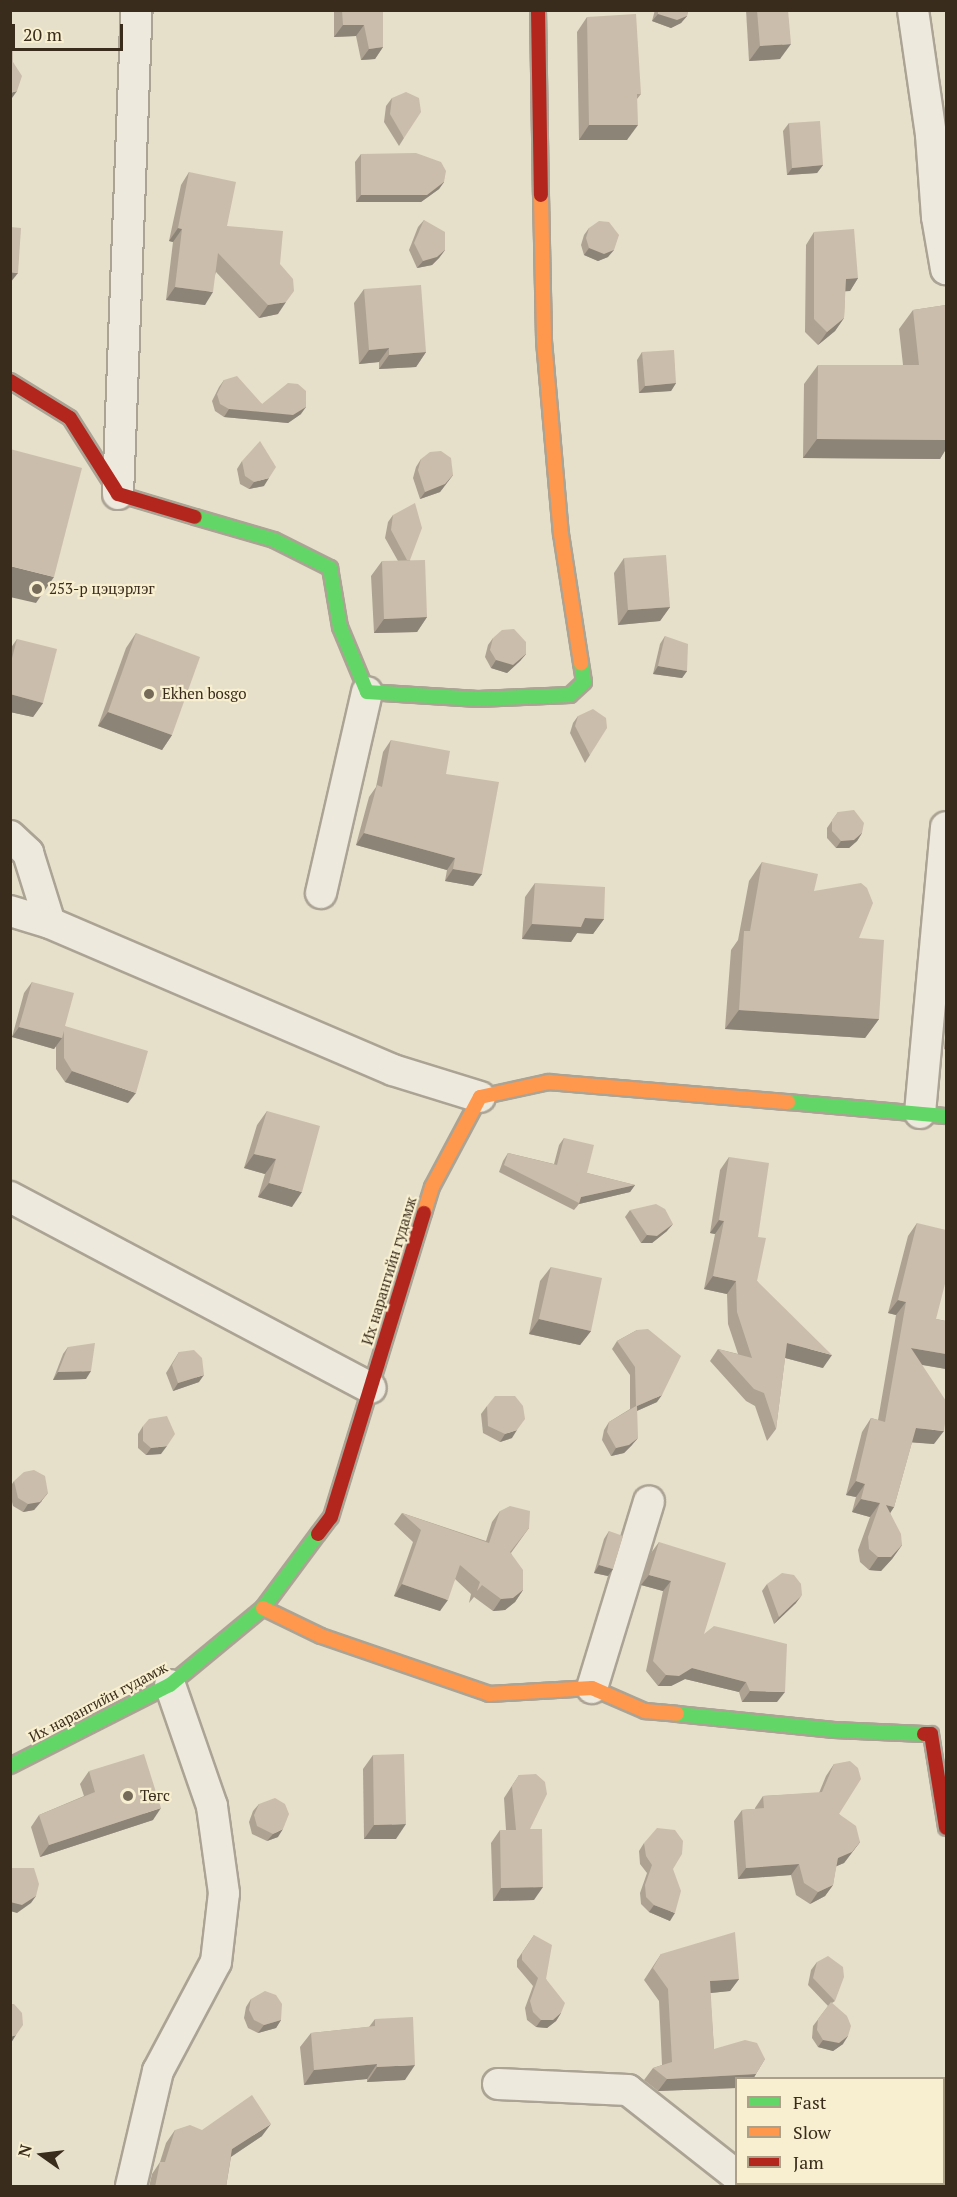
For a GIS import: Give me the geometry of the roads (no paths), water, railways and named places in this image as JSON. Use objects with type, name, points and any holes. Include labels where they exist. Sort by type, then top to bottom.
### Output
[{"type":"street","points":[[118,494],[137,10]]},
{"type":"street","points":[[367,692],[478,699],[570,695],[584,682],[581,643],[561,534],[544,341],[538,10]]},
{"type":"street","points":[[913,10],[931,135],[937,217],[946,269]]},
{"type":"street","points":[[10,381],[70,418],[118,494],[274,540],[330,568],[340,627],[367,692],[321,893]]},
{"type":"street","points":[[10,911],[50,923],[393,1070],[480,1097],[549,1082],[933,1114],[946,827]]},
{"type":"street","points":[[10,837],[28,853],[50,923]]},
{"type":"street","name":"Их нарангийн гудамж","points":[[10,1766],[170,1685],[263,1608],[331,1517],[432,1187],[480,1097]]},
{"type":"street","points":[[10,1197],[370,1388]]},
{"type":"street","points":[[592,1688],[649,1502]]},
{"type":"street","points":[[263,1608],[321,1636],[489,1694],[592,1688],[645,1711],[834,1730],[939,1732],[946,1828]]},
{"type":"street","points":[[131,2187],[158,2071],[216,1962],[224,1893],[212,1806],[170,1685]]},
{"type":"street","points":[[498,2084],[628,2090],[735,2174]]},
{"type":"place","name":"253-р цэцэрлэг","points":[[37,589]]},
{"type":"place","name":"Ekhen bosgo","points":[[149,694]]},
{"type":"place","name":"Төгс","points":[[128,1796]]}]
